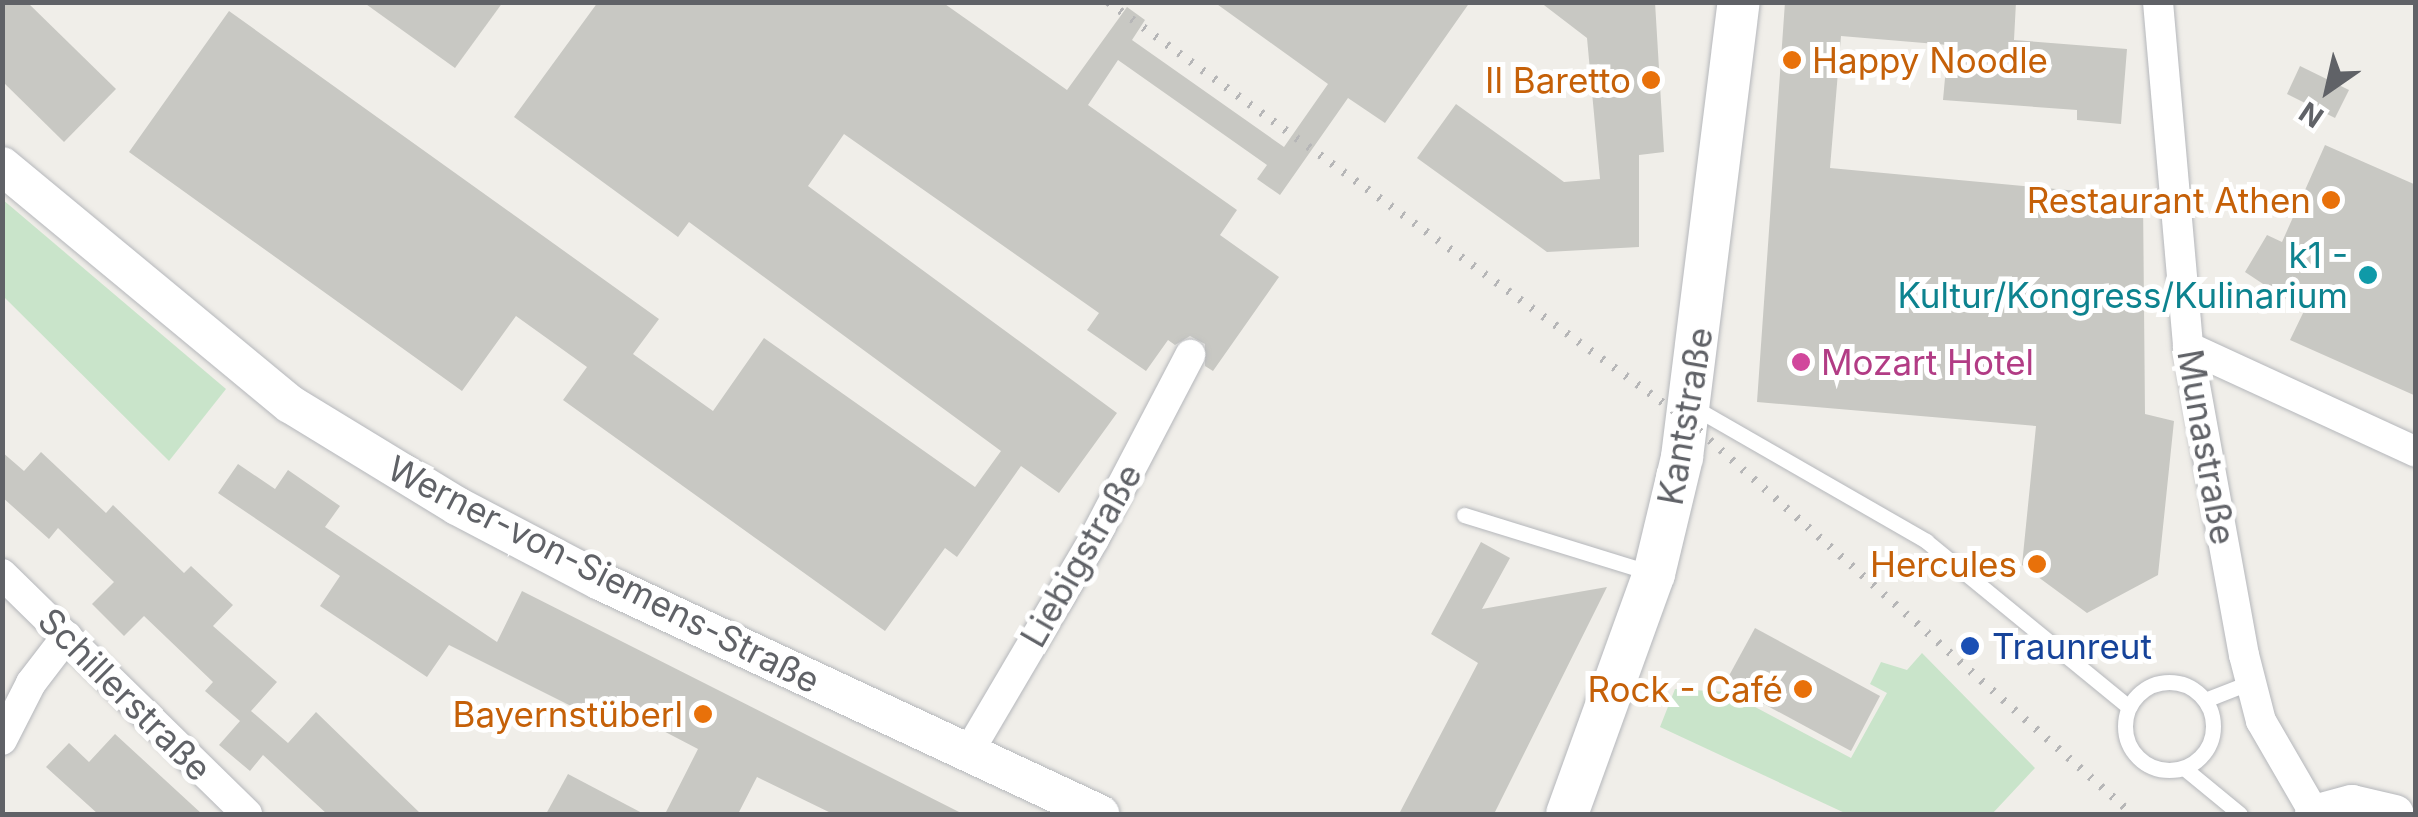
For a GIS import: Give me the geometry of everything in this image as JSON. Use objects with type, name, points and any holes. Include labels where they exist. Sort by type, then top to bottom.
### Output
[{"type":"main road","name":"Kantstraße","points":[[1568,814],[1654,574],[1691,406],[1739,2]]},
{"type":"street","name":"Munastraße","points":[[2158,2],[2188,347],[2251,682],[2261,721],[2314,814]]},
{"type":"street","name":"Werner-von-Siemens-Straße","points":[[2,166],[214,346],[372,456],[600,580],[1100,814]]},
{"type":"street","points":[[2188,347],[2416,452]]},
{"type":"street","name":"Liebigstraße","points":[[968,753],[1094,539],[1190,355]]},
{"type":"street","name":"Schillerstraße","points":[[2,574],[247,814]]},
{"type":"street","points":[[2,740],[31,683],[67,636]]},
{"type":"street","points":[[2314,814],[2352,804],[2395,814]]},
{"type":"lane","points":[[1691,406],[1926,540],[2129,707]]},
{"type":"lane","points":[[1464,515],[1654,574]]},
{"type":"lane","points":[[2184,768],[2212,740],[2205,700],[2194,689],[2164,682],[2138,695],[2129,707],[2126,736],[2141,761],[2154,768],[2184,768],[2240,814]]},
{"type":"lane","points":[[2205,700],[2251,682]]},
{"type":"green space","points":[[2,199],[226,389],[169,461],[3,296]]},
{"type":"green space","points":[[1922,653],[2035,768],[1992,814],[1847,814],[1660,727],[1675,689],[1727,692],[1851,758],[1887,693],[1870,684],[1881,662],[1907,670]]},
{"type":"building","points":[[2,2],[27,2],[116,89],[64,142],[2,81]]},
{"type":"building","points":[[363,2],[503,2],[455,68]]},
{"type":"building","points":[[598,2],[942,2],[1067,90],[1127,7],[1145,20],[1132,40],[1284,147],[1328,84],[1214,2],[1470,2],[1385,123],[1348,98],[1280,195],[1257,179],[1267,165],[1118,60],[1088,105],[1237,210],[1220,235],[1279,277],[1213,371],[1205,366],[1205,344],[1190,336],[1175,345],[1168,340],[1146,371],[1087,330],[1099,313],[844,134],[808,186],[1117,413],[1059,493],[1021,466],[957,557],[945,548],[885,631],[563,400],[587,367],[516,316],[462,391],[129,152],[229,11],[659,319],[633,354],[713,411],[764,338],[975,487],[1001,451],[689,222],[678,237],[514,117]]},
{"type":"building","points":[[1540,2],[1655,2],[1664,152],[1639,155],[1639,247],[1547,252],[1417,158],[1456,104],[1564,182],[1600,179],[1587,38]]},
{"type":"building","points":[[1785,2],[2016,2],[2014,40],[2127,49],[2121,124],[2077,120],[2077,110],[1943,100],[1948,45],[1841,36],[1830,168],[2143,197],[2145,414],[2174,421],[2158,575],[2087,613],[2022,565],[2036,426],[1757,402]]},
{"type":"building","points":[[2300,66],[2349,90],[2335,118],[2287,94]]},
{"type":"building","name":"k1 - Kultur/Kongress/Kulinarium","points":[[2325,145],[2416,185],[2416,396],[2290,340],[2304,311],[2245,272],[2267,235],[2282,242]]},
{"type":"building","points":[[2,452],[24,471],[41,452],[106,513],[113,505],[184,573],[191,566],[233,605],[213,626],[277,682],[251,711],[288,743],[316,712],[421,814],[327,814],[263,755],[250,771],[219,745],[240,721],[205,691],[213,682],[144,616],[124,636],[92,604],[114,582],[58,528],[49,539],[2,497]]},
{"type":"building","points":[[238,464],[275,489],[288,470],[340,506],[325,527],[497,642],[522,591],[963,814],[833,814],[757,777],[738,814],[665,814],[698,749],[604,700],[595,718],[449,645],[427,677],[320,606],[340,576],[218,493]]},
{"type":"building","points":[[1481,542],[1510,558],[1482,609],[1607,587],[1494,814],[1399,814],[1478,663],[1431,634]]},
{"type":"building","name":"Rock - Café","points":[[1755,628],[1880,696],[1851,751],[1725,683]]},
{"type":"building","points":[[115,734],[202,814],[98,814],[46,767],[69,743],[89,762]]},
{"type":"building","points":[[568,774],[644,814],[546,814]]},
{"type":"railway","points":[[1108,2],[1688,421],[2132,814]]},
{"type":"place","name":"Happy Noodle","points":[[1792,60]]},
{"type":"place","name":"Il Baretto","points":[[1651,80]]},
{"type":"place","name":"Restaurant Athen","points":[[2331,200]]},
{"type":"place","name":"k1 - Kultur/Kongress/Kulinarium","points":[[2368,275]]},
{"type":"place","name":"Mozart Hotel","points":[[1801,362]]},
{"type":"place","name":"Hercules","points":[[2037,564]]},
{"type":"place","name":"Traunreut","points":[[1970,646]]},
{"type":"place","name":"Rock - Café","points":[[1803,689]]},
{"type":"place","name":"Bayernstüberl","points":[[703,714]]}]
